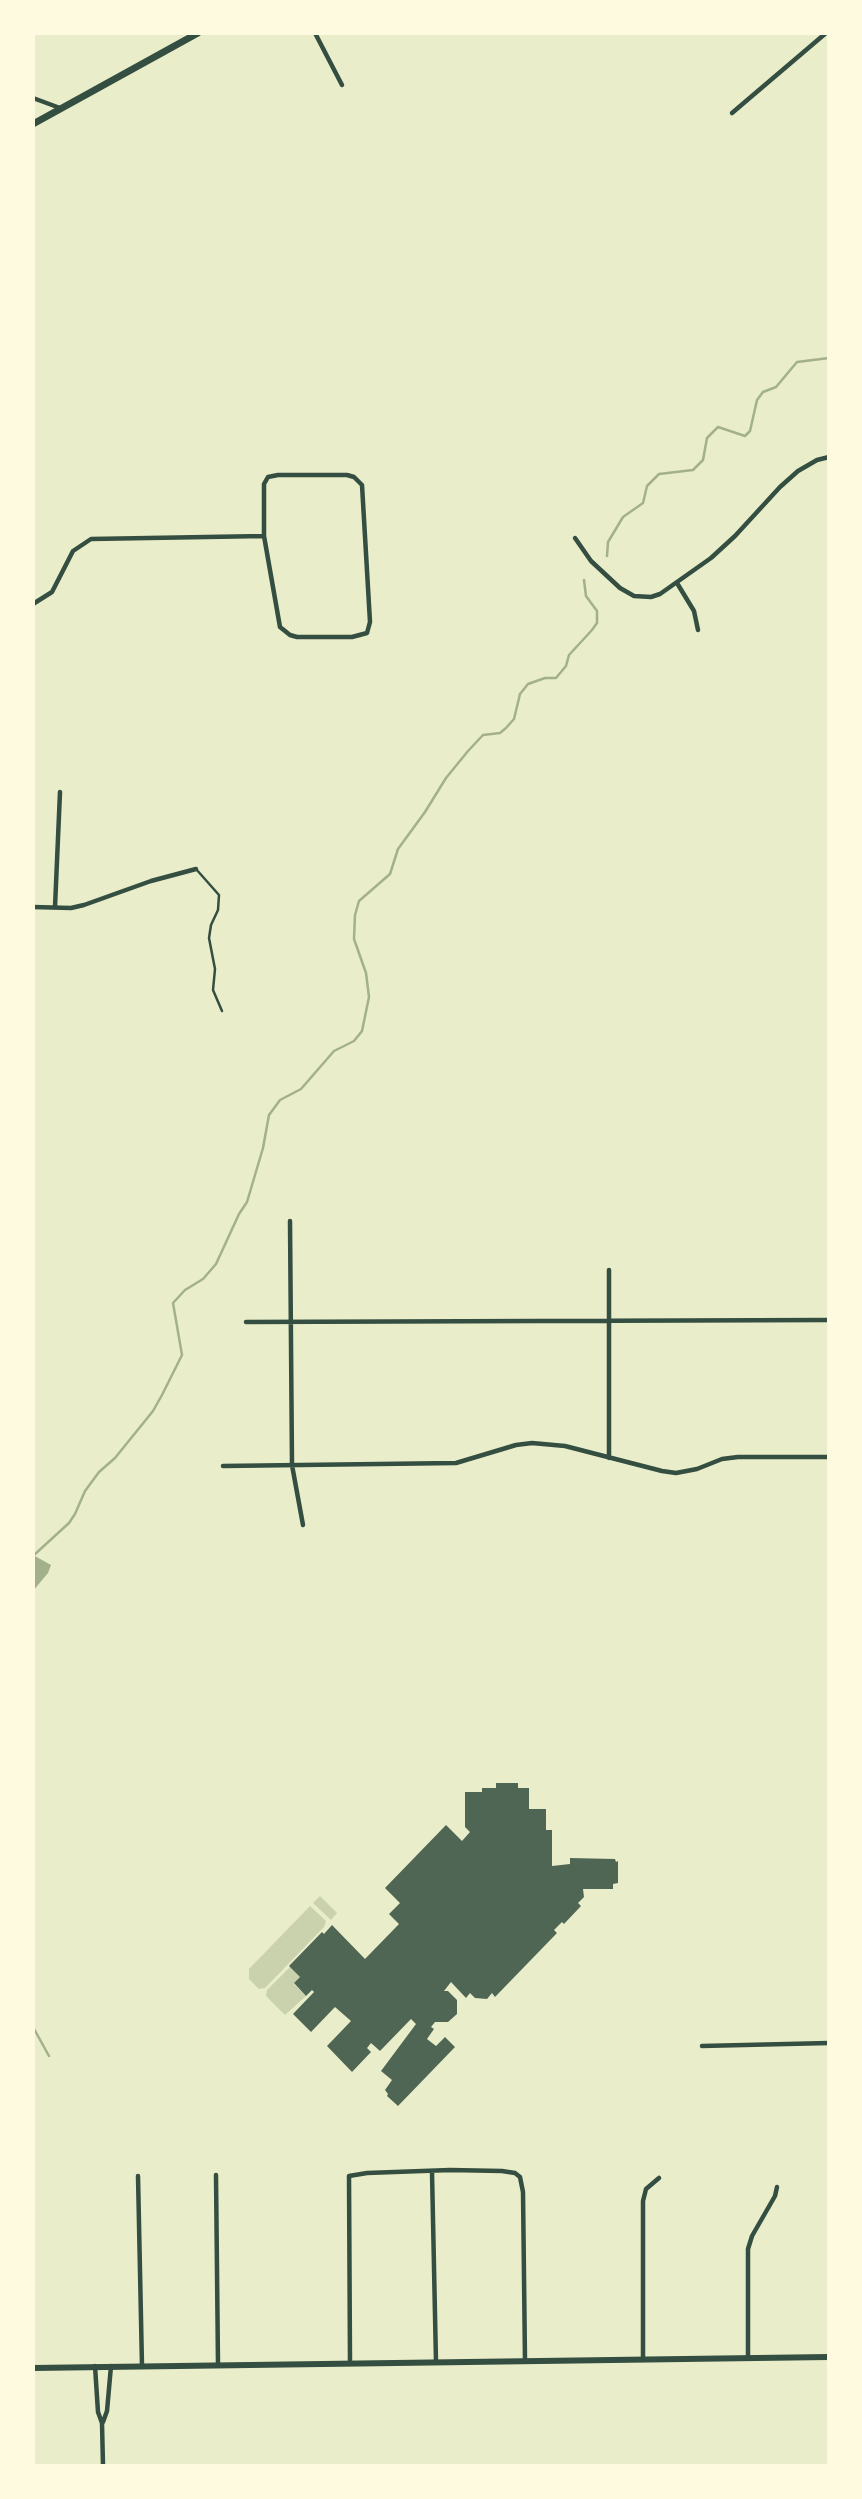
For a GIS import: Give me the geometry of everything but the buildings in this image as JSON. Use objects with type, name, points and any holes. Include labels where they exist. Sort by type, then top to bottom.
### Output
[{"type":"main road","points":[[33,124],[198,33]]},
{"type":"street","points":[[315,33],[342,85]]},
{"type":"street","points":[[732,113],[826,33]]},
{"type":"street","points":[[33,97],[60,107]]},
{"type":"street","points":[[575,538],[591,561],[620,588],[634,596],[650,597],[677,583],[712,558],[780,486],[798,471],[817,460],[829,457]]},
{"type":"street","points":[[347,475],[359,480],[364,493],[370,622],[367,633],[352,637],[297,637],[284,632],[278,620],[264,536],[264,484],[268,477],[347,475]]},
{"type":"street","points":[[33,604],[52,592],[73,551],[91,540],[264,536]]},
{"type":"street","points":[[677,583],[694,611],[698,630]]},
{"type":"street","points":[[55,907],[60,792]]},
{"type":"street","points":[[33,906],[84,905],[151,881],[196,869]]},
{"type":"street","points":[[290,1222],[292,1465],[303,1525]]},
{"type":"street","points":[[609,1458],[610,1270]]},
{"type":"street","points":[[246,1322],[829,1320]]},
{"type":"street","points":[[223,1466],[456,1463],[516,1445],[532,1443],[565,1446],[676,1473],[696,1469],[722,1458],[829,1457]]},
{"type":"street","points":[[702,2046],[829,2043]]},
{"type":"street","points":[[351,2363],[349,2176],[385,2172],[502,2171],[515,2173],[520,2177],[523,2192],[525,2361]]},
{"type":"street","points":[[432,2172],[436,2362]]},
{"type":"street","points":[[216,2175],[218,2365]]},
{"type":"street","points":[[138,2176],[142,2366]]},
{"type":"street","points":[[643,2360],[643,2201],[646,2189],[659,2178]]},
{"type":"street","points":[[748,2358],[748,2249],[777,2188]]},
{"type":"street","points":[[33,2368],[829,2357]]},
{"type":"street","points":[[95,2366],[98,2412],[102,2423],[103,2466]]},
{"type":"street","points":[[102,2423],[107,2411],[111,2366]]},
{"type":"lane","points":[[196,869],[219,895],[218,909],[209,938],[215,969],[213,990],[222,1011]]},
{"type":"shaded area","points":[[33,1555],[51,1565],[33,1591]]},
{"type":"shaded area","points":[[320,1896],[337,1913],[331,1920],[313,1903]]},
{"type":"shaded area","points":[[310,1906],[326,1921],[324,1927],[265,1988],[259,1989],[249,1979],[249,1969]]},
{"type":"shaded area","points":[[290,1967],[300,1977],[294,1984],[306,1996],[285,2015],[266,1996],[267,1990]]},
{"type":"waterway","points":[[607,556],[608,542],[623,517],[643,503],[647,486],[659,474],[693,470],[703,460],[707,438],[718,427],[745,436],[750,431],[757,400],[763,392],[776,387],[797,362],[829,358]]},
{"type":"waterway","points":[[34,1555],[69,1523],[85,1491],[153,1411],[162,1395],[182,1355],[173,1303],[185,1290],[203,1279],[216,1264],[247,1202],[263,1148],[269,1115],[280,1100],[301,1089],[334,1051],[354,1041],[362,1031],[369,997],[366,973],[354,939],[355,915],[359,901],[390,874],[398,849],[446,778],[468,751],[483,735],[500,733],[506,728],[514,719],[520,694],[528,684],[545,678],[556,678],[566,666],[569,655],[597,623],[597,611],[586,596],[584,580]]},
{"type":"waterway","points":[[33,2027],[49,2056]]}]
